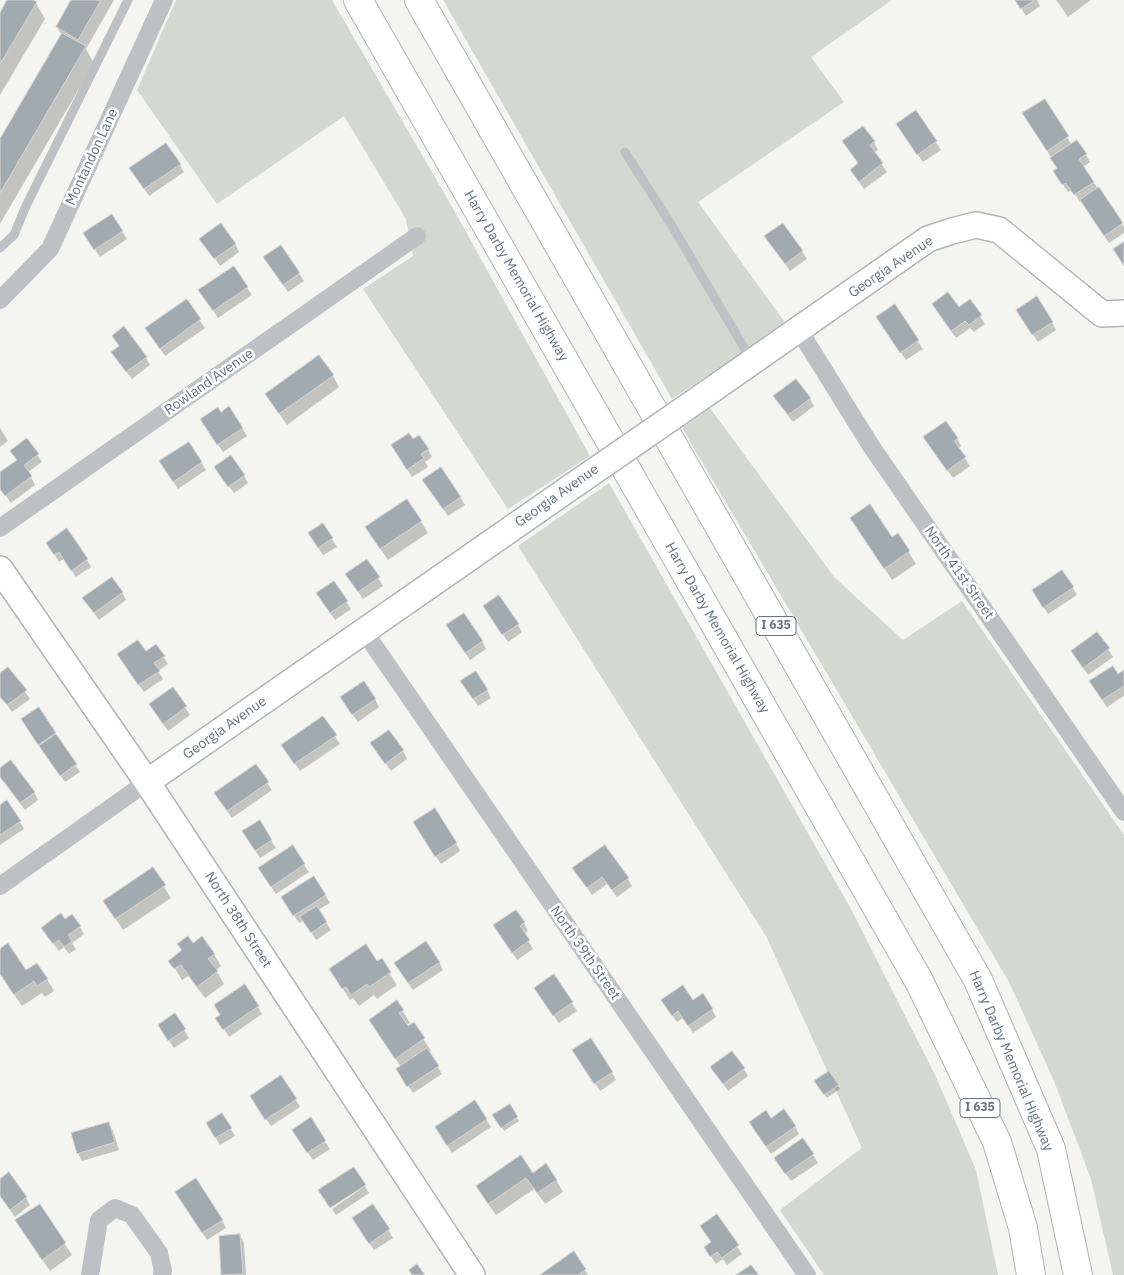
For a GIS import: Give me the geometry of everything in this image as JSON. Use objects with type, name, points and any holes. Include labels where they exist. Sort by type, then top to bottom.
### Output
[{"type":"highway","name":"Harry Darby Memorial Highway","points":[[358,0],[919,981],[997,1142],[1023,1228],[1031,1275]]},
{"type":"highway","name":"Harry Darby Memorial Highway","points":[[419,0],[978,980],[1051,1149],[1078,1275]]},
{"type":"street","name":"Montandon Lane","points":[[0,300],[50,249],[164,0]]},
{"type":"street","name":"Georgia Avenue","points":[[0,886],[928,239],[976,225],[1000,230],[1102,314],[1124,313]]},
{"type":"street","name":"Rowland Avenue","points":[[0,528],[417,236]]},
{"type":"street","name":"North 41st Street","points":[[799,330],[871,446],[1124,812]]},
{"type":"street","name":"North 38th Street","points":[[0,569],[147,782],[472,1275]]},
{"type":"street","name":"North 39th Street","points":[[364,631],[807,1275]]},
{"type":"street","points":[[90,1275],[99,1220],[115,1208],[132,1215],[159,1253],[163,1271],[162,1275]]},
{"type":"lane","points":[[0,248],[14,235],[25,208],[128,0]]},
{"type":"lane","points":[[625,152],[672,226],[752,362]]},
{"type":"shaded area","points":[[176,0],[332,0],[451,205],[590,456],[508,509],[363,289],[413,256],[406,219],[344,116],[217,204],[137,90]]},
{"type":"shaded area","points":[[443,0],[892,0],[811,57],[844,102],[698,202],[786,324],[672,399]]},
{"type":"shaded area","points":[[710,408],[834,577],[903,640],[962,601],[1124,835],[1124,1275],[1113,1275],[1091,1179],[1054,1081],[1009,982],[682,428]]},
{"type":"shaded area","points":[[609,483],[851,909],[936,1077],[976,1170],[998,1275],[824,1275],[780,1210],[862,1148],[766,936],[518,546]]},
{"type":"building","points":[[7,0],[34,0],[37,2],[0,64],[0,13]]},
{"type":"building","points":[[71,0],[101,0],[78,40],[56,27]]},
{"type":"building","points":[[1015,0],[1035,0],[1021,9]]},
{"type":"building","points":[[62,33],[86,46],[0,193],[0,139]]},
{"type":"building","points":[[1045,99],[1069,136],[1047,151],[1022,113]]},
{"type":"building","points":[[916,110],[937,141],[917,155],[896,124]]},
{"type":"building","points":[[863,126],[875,141],[870,145],[883,163],[859,182],[850,170],[858,163],[842,141]]},
{"type":"building","points":[[1077,140],[1087,154],[1079,159],[1094,182],[1074,195],[1066,183],[1062,185],[1053,171],[1057,168],[1050,158]]},
{"type":"building","points":[[166,143],[181,164],[144,189],[129,168]]},
{"type":"building","points":[[1099,187],[1123,223],[1104,236],[1080,200]]},
{"type":"building","points":[[112,214],[123,231],[94,250],[83,233]]},
{"type":"building","points":[[221,223],[236,244],[214,259],[199,239]]},
{"type":"building","points":[[783,223],[803,251],[785,264],[764,236]]},
{"type":"building","points":[[1124,242],[1124,266],[1113,249]]},
{"type":"building","points":[[281,245],[300,273],[283,285],[263,257]]},
{"type":"building","points":[[234,266],[248,287],[213,311],[198,290]]},
{"type":"building","points":[[948,292],[959,307],[970,299],[982,315],[969,325],[965,321],[951,331],[932,304]]},
{"type":"building","points":[[1037,296],[1053,322],[1032,335],[1016,310]]},
{"type":"building","points":[[187,299],[201,319],[160,349],[145,328]]},
{"type":"building","points":[[895,304],[919,340],[900,353],[876,317]]},
{"type":"building","points":[[124,326],[147,357],[126,372],[111,352],[119,346],[112,336]]},
{"type":"building","points":[[319,355],[334,375],[279,414],[265,394]]},
{"type":"building","points":[[796,379],[811,398],[788,415],[773,396]]},
{"type":"building","points":[[229,406],[243,428],[217,445],[200,419],[218,407],[221,412]]},
{"type":"building","points":[[946,421],[958,438],[954,441],[966,457],[947,471],[923,437]]},
{"type":"building","points":[[409,433],[413,439],[419,435],[429,449],[421,454],[424,458],[407,470],[391,445]]},
{"type":"building","points":[[27,438],[39,454],[24,465],[32,476],[5,496],[0,489],[0,472],[17,460],[10,451]]},
{"type":"building","points":[[189,442],[202,462],[173,482],[159,461]]},
{"type":"building","points":[[231,455],[245,475],[228,487],[214,467]]},
{"type":"building","points":[[441,467],[461,497],[443,509],[422,480]]},
{"type":"building","points":[[407,499],[422,521],[380,549],[365,527]]},
{"type":"building","points":[[870,504],[892,537],[898,533],[910,551],[884,569],[850,518]]},
{"type":"building","points":[[323,523],[333,538],[318,548],[308,533]]},
{"type":"building","points":[[67,528],[88,559],[71,571],[59,552],[54,555],[46,543]]},
{"type":"building","points":[[367,559],[380,577],[358,592],[345,574]]},
{"type":"building","points":[[1062,570],[1074,587],[1043,608],[1032,590]]},
{"type":"building","points":[[112,577],[123,592],[94,613],[82,598]]},
{"type":"building","points":[[334,581],[348,601],[330,613],[316,593]]},
{"type":"building","points":[[499,595],[519,624],[502,635],[483,606]]},
{"type":"building","points":[[464,613],[483,641],[465,653],[446,625]]},
{"type":"building","points":[[1097,632],[1110,648],[1083,668],[1071,651]]},
{"type":"building","points":[[138,640],[146,651],[156,644],[165,656],[154,663],[160,671],[138,685],[117,654]]},
{"type":"building","points":[[1113,666],[1118,674],[1124,670],[1124,686],[1102,700],[1089,681]]},
{"type":"building","points":[[8,667],[27,690],[7,705],[0,697],[0,673]]},
{"type":"building","points":[[476,671],[488,690],[473,699],[460,681]]},
{"type":"building","points":[[364,681],[376,699],[352,715],[340,697]]},
{"type":"building","points":[[173,687],[187,706],[163,724],[149,704]]},
{"type":"building","points":[[39,707],[56,733],[38,745],[21,719]]},
{"type":"building","points":[[323,716],[337,735],[294,764],[281,745]]},
{"type":"building","points":[[389,730],[404,750],[385,764],[370,743]]},
{"type":"building","points":[[56,734],[77,764],[60,776],[39,746]]},
{"type":"building","points":[[11,760],[35,792],[20,803],[0,777],[0,768]]},
{"type":"building","points":[[256,764],[269,782],[227,811],[214,793]]},
{"type":"building","points":[[7,800],[21,821],[0,835],[0,805]]},
{"type":"building","points":[[435,808],[457,843],[435,857],[413,822]]},
{"type":"building","points":[[260,820],[272,840],[255,851],[242,831]]},
{"type":"building","points":[[293,845],[305,864],[271,887],[258,868]]},
{"type":"building","points":[[605,845],[629,878],[612,890],[602,877],[587,888],[572,868]]},
{"type":"building","points":[[153,867],[166,885],[115,919],[103,901]]},
{"type":"building","points":[[314,876],[326,895],[293,916],[281,897]]},
{"type":"building","points":[[317,906],[327,922],[311,933],[300,917]]},
{"type":"building","points":[[516,910],[525,922],[520,926],[530,940],[512,953],[493,925]]},
{"type":"building","points":[[61,913],[65,919],[72,914],[81,926],[68,935],[72,941],[64,947],[59,940],[53,944],[41,928]]},
{"type":"building","points":[[188,936],[193,943],[202,936],[215,954],[208,959],[218,971],[197,987],[181,965],[174,969],[168,961],[182,950],[177,944]]},
{"type":"building","points":[[426,941],[440,962],[408,983],[394,963]]},
{"type":"building","points":[[8,943],[26,970],[37,963],[48,979],[37,986],[34,981],[14,995],[0,974],[0,949]]},
{"type":"building","points":[[366,944],[377,961],[382,958],[391,972],[369,987],[367,984],[351,995],[346,987],[342,989],[329,969]]},
{"type":"building","points":[[554,974],[573,1002],[553,1016],[534,988]]},
{"type":"building","points":[[245,984],[259,1006],[223,1030],[215,1018],[220,1015],[214,1005]]},
{"type":"building","points":[[683,985],[693,1000],[703,993],[713,1009],[688,1026],[678,1011],[672,1016],[661,1000]]},
{"type":"building","points":[[397,1000],[404,1010],[399,1013],[408,1026],[414,1022],[425,1038],[395,1059],[369,1020]]},
{"type":"building","points":[[175,1013],[186,1029],[168,1041],[158,1025]]},
{"type":"building","points":[[591,1038],[613,1072],[594,1084],[572,1050]]},
{"type":"building","points":[[427,1048],[439,1066],[407,1087],[396,1069]]},
{"type":"building","points":[[732,1051],[745,1068],[723,1084],[710,1067]]},
{"type":"building","points":[[829,1071],[839,1085],[824,1095],[814,1081]]},
{"type":"building","points":[[281,1075],[297,1099],[265,1120],[250,1096]]},
{"type":"building","points":[[475,1100],[487,1119],[447,1146],[435,1127]]},
{"type":"building","points":[[510,1104],[518,1117],[501,1128],[492,1115]]},
{"type":"building","points":[[784,1109],[796,1126],[766,1147],[749,1122],[766,1110],[771,1118]]},
{"type":"building","points":[[222,1113],[232,1128],[215,1138],[206,1123]]},
{"type":"building","points":[[311,1117],[326,1141],[307,1153],[292,1130]]},
{"type":"building","points":[[109,1122],[115,1142],[77,1154],[71,1133]]},
{"type":"building","points":[[803,1138],[814,1154],[785,1174],[774,1158]]},
{"type":"building","points":[[521,1155],[533,1173],[546,1163],[557,1180],[537,1193],[526,1178],[488,1204],[476,1186]]},
{"type":"building","points":[[354,1167],[366,1185],[330,1208],[318,1190]]},
{"type":"building","points":[[9,1172],[27,1197],[10,1210],[0,1196],[0,1179]]},
{"type":"building","points":[[196,1178],[223,1220],[202,1233],[175,1192]]},
{"type":"building","points":[[40,1204],[66,1243],[42,1260],[15,1220]]},
{"type":"building","points":[[373,1204],[390,1229],[369,1244],[352,1218]]},
{"type":"building","points":[[717,1214],[739,1245],[722,1258],[717,1252],[710,1257],[704,1247],[711,1242],[700,1226]]},
{"type":"building","points":[[240,1234],[243,1274],[221,1275],[219,1236]]},
{"type":"building","points":[[574,1251],[586,1269],[578,1275],[540,1275]]},
{"type":"building","points":[[417,1264],[425,1275],[412,1275],[409,1270]]},
{"type":"building","points":[[751,1265],[759,1275],[736,1275]]}]
